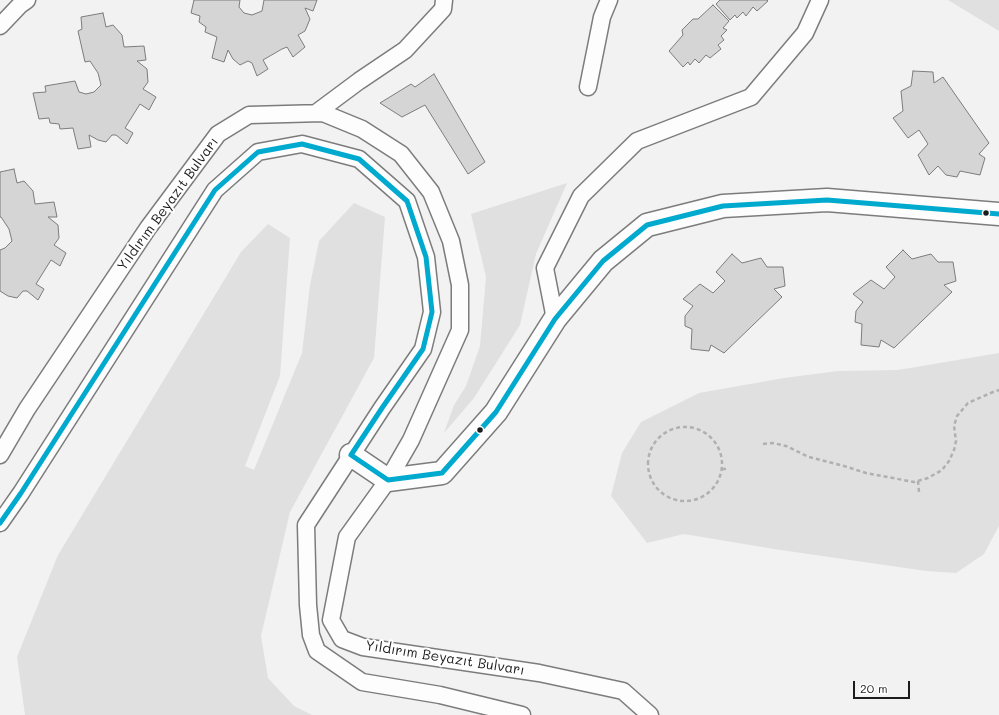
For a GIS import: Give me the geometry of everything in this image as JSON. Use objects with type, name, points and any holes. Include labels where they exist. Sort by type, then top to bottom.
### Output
[{"type":"street","points":[[0,26],[20,5],[27,0]]},
{"type":"street","points":[[316,113],[359,81],[405,50],[443,9],[444,0]]},
{"type":"street","points":[[588,87],[602,18],[608,0]]},
{"type":"street","points":[[555,319],[546,268],[581,196],[637,140],[751,97],[805,33],[820,0]]},
{"type":"street","name":"Yıldırım Beyazıt Bulvarı","points":[[0,455],[27,410],[148,228],[218,134],[249,115],[323,113],[362,129],[401,154],[431,192],[451,241],[460,285],[460,330],[412,440],[388,480],[347,538],[332,620],[342,639],[363,647],[539,673],[623,691],[650,715]]},
{"type":"street","points":[[0,523],[21,493],[215,190],[258,152],[302,144],[360,158],[407,201],[426,257],[432,312],[423,349],[382,408],[306,525],[308,606],[311,635],[317,651],[362,682],[440,695],[522,715]]},
{"type":"street","points":[[351,455],[388,480],[442,473],[496,412],[555,319],[603,261],[647,225],[723,206],[828,200],[999,214]]},
{"type":"path","points":[[763,444],[773,443],[786,446],[809,457],[844,466],[866,474],[914,482],[928,478],[942,470],[949,460],[954,450],[956,441],[954,426],[957,416],[968,404],[999,390]]},
{"type":"path","points":[[685,426],[698,429],[708,435],[716,444],[721,455],[722,469],[713,488],[704,496],[693,500],[682,501],[670,498],[659,491],[651,481],[648,469],[648,456],[653,444],[662,434],[673,428],[685,426]]},
{"type":"path","points":[[722,469],[728,469]]},
{"type":"path","points":[[918,481],[919,492]]},
{"type":"shaded area","points":[[948,0],[999,0],[999,31]]},
{"type":"shaded area","points":[[567,183],[536,254],[520,325],[474,398],[444,433],[454,405],[466,386],[480,346],[486,277],[471,214]]},
{"type":"shaded area","points":[[354,203],[385,217],[374,358],[290,512],[261,636],[268,678],[294,706],[312,715],[25,715],[17,657],[58,555],[241,252],[268,224],[290,238],[280,376],[245,466],[254,470],[302,353],[310,285],[319,241]]},
{"type":"shaded area","points":[[999,353],[999,526],[984,554],[956,573],[926,571],[774,549],[684,534],[647,543],[611,496],[622,453],[641,422],[699,393],[784,378],[838,371],[898,370]]},
{"type":"building","points":[[194,0],[240,0],[239,7],[244,13],[252,15],[262,11],[264,0],[317,0],[313,11],[305,8],[310,19],[305,31],[298,35],[305,47],[293,57],[287,47],[263,60],[268,69],[257,76],[252,63],[248,61],[240,65],[233,59],[228,50],[224,62],[212,58],[217,37],[205,32],[206,27],[199,22],[200,16],[191,13]]},
{"type":"building","points":[[720,0],[768,1],[757,11],[753,7],[746,16],[743,12],[737,18],[735,15],[730,20],[716,4]]},
{"type":"building","points":[[713,5],[729,21],[723,28],[727,30],[721,36],[724,40],[718,45],[721,49],[710,58],[706,55],[699,63],[695,59],[690,65],[688,62],[683,67],[669,51],[683,35],[682,30],[693,19],[698,19]]},
{"type":"building","points":[[103,13],[106,27],[113,25],[122,35],[124,47],[144,46],[146,60],[137,61],[147,69],[148,82],[143,89],[156,97],[149,110],[140,104],[125,128],[133,133],[127,144],[116,135],[112,135],[106,142],[89,135],[91,147],[78,149],[73,128],[60,129],[59,124],[50,123],[49,118],[39,119],[33,93],[46,92],[45,86],[75,81],[79,92],[86,94],[94,92],[101,85],[98,73],[90,61],[85,62],[78,31],[82,29],[81,17]]},
{"type":"building","points":[[913,71],[933,72],[934,83],[943,77],[989,143],[979,154],[985,158],[980,175],[960,171],[957,177],[946,175],[938,166],[929,175],[918,155],[928,144],[919,130],[908,138],[893,118],[903,111],[901,91],[911,86]]},
{"type":"building","points":[[434,74],[485,162],[468,174],[425,105],[402,117],[380,103],[411,84],[415,87]]},
{"type":"building","points":[[14,169],[17,183],[24,181],[33,191],[35,204],[54,202],[57,217],[48,217],[58,225],[59,238],[54,245],[66,253],[60,266],[51,260],[36,284],[44,289],[38,300],[27,291],[23,291],[17,298],[8,296],[0,291],[0,250],[5,248],[12,241],[9,229],[0,217],[0,172]]},
{"type":"building","points":[[903,250],[912,259],[931,254],[938,262],[953,262],[956,281],[944,285],[952,292],[894,348],[881,340],[879,347],[861,345],[862,324],[855,322],[856,311],[863,302],[853,294],[871,280],[884,289],[895,277],[886,267]]},
{"type":"building","points":[[732,254],[742,263],[761,258],[767,267],[783,267],[785,286],[774,289],[782,297],[724,353],[711,345],[709,351],[691,349],[692,329],[685,326],[685,316],[693,306],[683,299],[700,284],[713,293],[725,281],[716,272]]},
{"type":"transit line","points":[[0,523],[21,493],[215,190],[258,152],[302,144],[359,159],[407,201],[426,257],[432,312],[423,349],[351,455],[388,480],[442,473],[496,412],[555,319],[603,261],[647,225],[723,206],[827,200],[999,214]]}]
